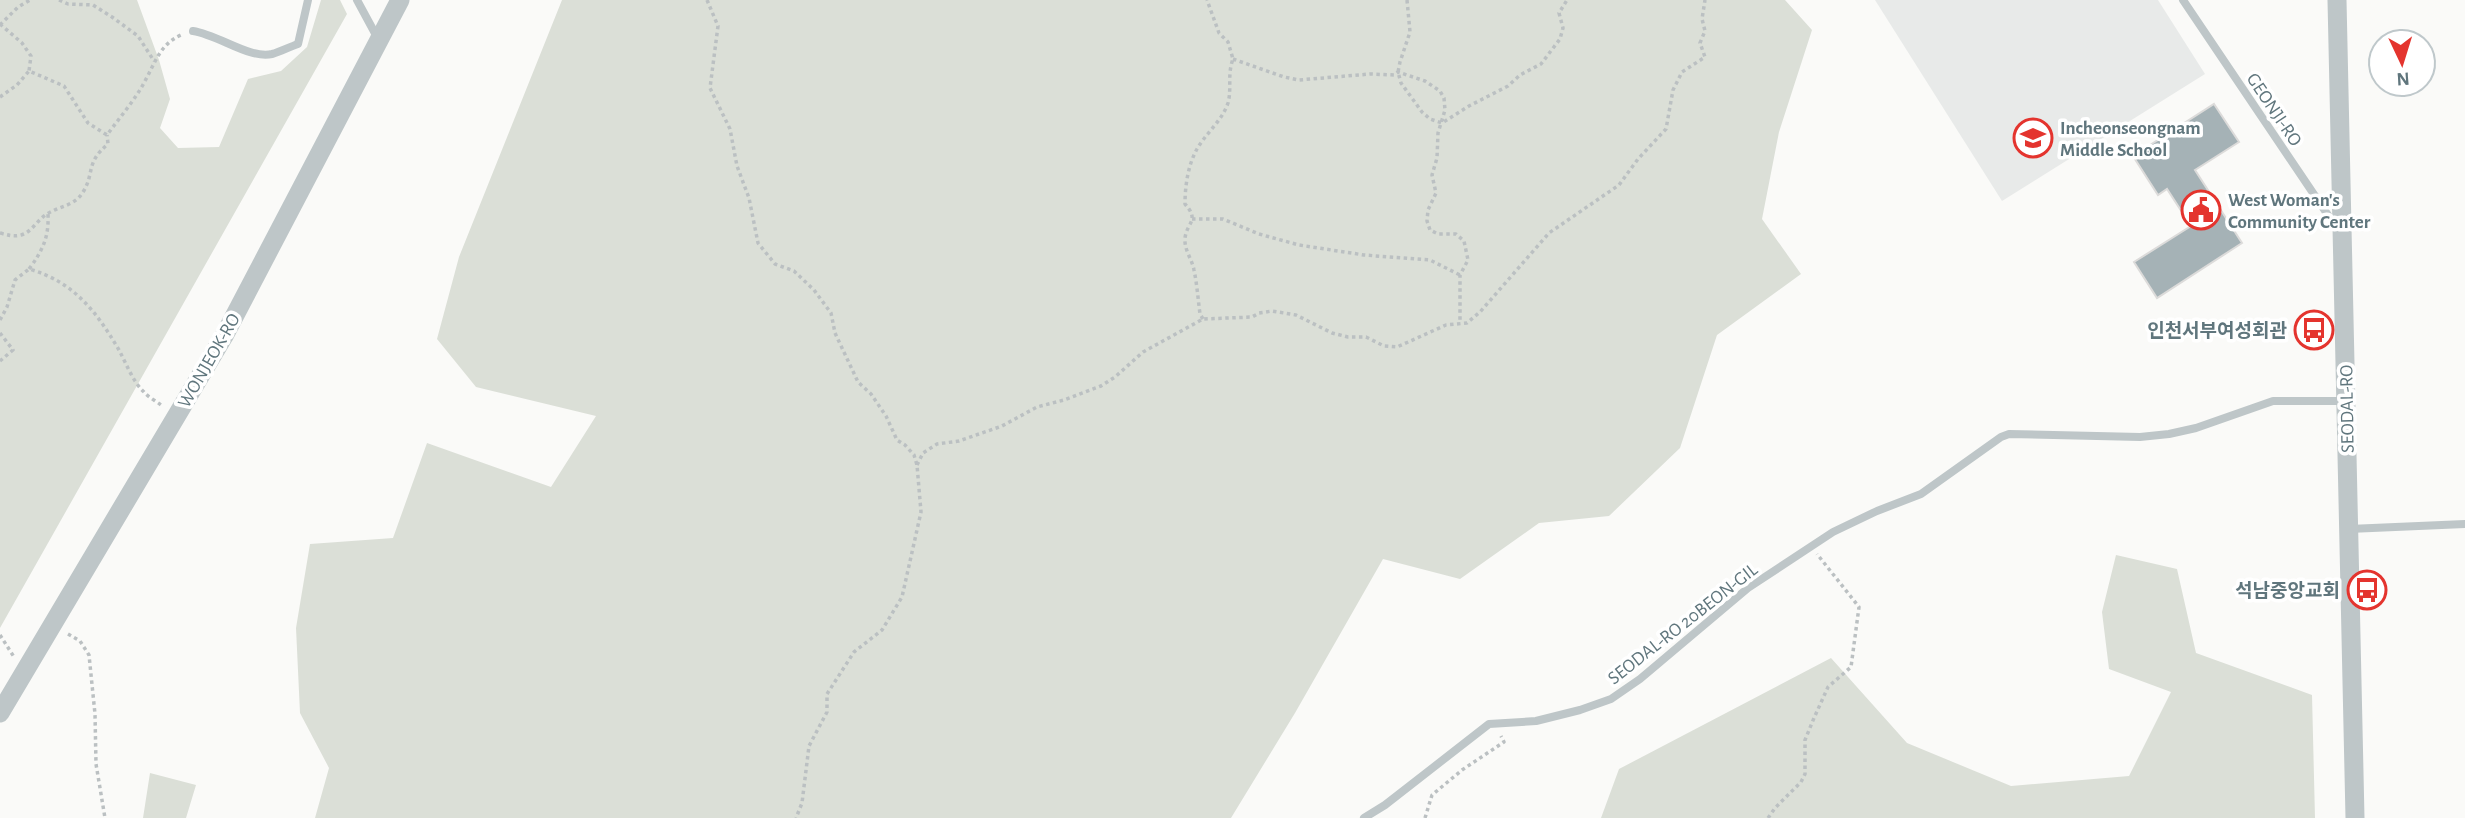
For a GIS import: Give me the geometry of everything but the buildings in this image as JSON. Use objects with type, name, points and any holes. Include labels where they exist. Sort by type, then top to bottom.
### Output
[{"type":"street","name":"WONJEOK-RO","points":[[0,713],[224,336],[400,0]]},
{"type":"street","name":"SEODAL-RO","points":[[2337,0],[2355,818]]},
{"type":"lane","points":[[193,31],[219,38],[252,55],[270,54],[298,44],[308,0]]},
{"type":"lane","points":[[357,0],[379,41]]},
{"type":"lane","name":"GEONJI-RO","points":[[2183,0],[2341,236]]},
{"type":"lane","name":"SEODAL-RO 20BEON-GIL","points":[[1489,724],[1536,721],[1611,699],[1640,679],[1748,588],[1833,532],[1921,494],[2009,434],[2140,437],[2196,428],[2273,401],[2346,401]]},
{"type":"lane","points":[[2349,529],[2465,524]]},
{"type":"lane","points":[[1364,818],[1385,805],[1489,724]]},
{"type":"path","points":[[0,97],[17,85],[29,71],[31,56],[22,43],[0,24],[30,0]]},
{"type":"path","points":[[59,0],[68,4],[93,5],[112,17],[138,36],[154,61]]},
{"type":"path","points":[[707,0],[718,26],[710,88],[730,129],[758,243],[775,264],[794,271],[814,290],[831,313],[835,333],[858,382],[871,394],[886,416],[897,440],[914,455],[917,465],[921,512],[902,597],[882,630],[854,652],[827,694],[827,712],[809,746],[802,803],[796,818]]},
{"type":"path","points":[[1203,319],[1200,314],[1194,267],[1186,249],[1185,240],[1192,219],[1191,210],[1185,204],[1186,184],[1197,150],[1212,131],[1228,102],[1228,71],[1233,59],[1227,42],[1219,33],[1207,0]]},
{"type":"path","points":[[1407,0],[1410,32],[1398,72],[1401,83],[1430,120],[1442,123],[1541,64],[1560,39],[1563,28],[1559,13],[1567,0]]},
{"type":"path","points":[[917,465],[923,453],[937,444],[959,441],[1002,426],[1037,407],[1101,386],[1143,352],[1203,319],[1252,317],[1272,311],[1296,315],[1332,333],[1348,337],[1366,337],[1384,346],[1397,347],[1446,325],[1467,323],[1480,312],[1549,233],[1619,185],[1638,159],[1666,129],[1673,90],[1682,72],[1706,57],[1700,43],[1705,31],[1702,19],[1705,0]]},
{"type":"path","points":[[0,233],[13,237],[25,234],[48,214],[67,206],[85,191],[92,161],[108,144],[107,135],[145,81],[154,61],[170,40],[193,31]]},
{"type":"path","points":[[1233,59],[1299,80],[1370,74],[1394,75],[1398,72],[1425,81],[1440,91],[1445,110],[1438,133],[1437,158],[1432,175],[1436,193],[1428,210],[1427,221],[1430,230],[1438,234],[1456,234],[1464,241],[1468,260],[1460,275],[1460,323]]},
{"type":"path","points":[[29,71],[64,86],[88,123],[107,135]]},
{"type":"path","points":[[0,320],[15,280],[29,269],[43,249],[48,233],[48,214]]},
{"type":"path","points":[[1192,219],[1223,219],[1259,234],[1299,244],[1364,255],[1430,260],[1460,275]]},
{"type":"path","points":[[29,269],[67,285],[81,298],[111,337],[143,392],[176,415]]},
{"type":"path","points":[[0,333],[13,350],[0,361]]},
{"type":"path","points":[[1768,818],[1801,782],[1805,774],[1805,740],[1814,718],[1828,687],[1851,667],[1859,607],[1812,547]]},
{"type":"path","points":[[52,622],[79,641],[89,655],[95,714],[96,764],[105,818]]},
{"type":"path","points":[[0,635],[23,671]]},
{"type":"path","points":[[1425,818],[1432,795],[1462,769],[1504,742],[1497,730],[1489,724]]},
{"type":"shaded area","points":[[0,0],[137,0],[170,99],[160,128],[178,148],[219,147],[248,79],[281,71],[307,47],[321,0],[340,0],[347,14],[0,628]]},
{"type":"shaded area","points":[[562,0],[1785,0],[1812,30],[1779,132],[1762,219],[1801,274],[1717,335],[1680,448],[1609,516],[1539,523],[1460,579],[1383,559],[1231,818],[315,818],[329,768],[300,713],[296,628],[310,544],[393,538],[427,443],[551,487],[596,416],[476,387],[437,339],[459,257]]},
{"type":"shaded area","name":"Incheonseongnam Middle School","points":[[1875,0],[2158,0],[2205,74],[2002,201]]},
{"type":"shaded area","points":[[2116,555],[2177,569],[2196,653],[2312,695],[2315,818],[1601,818],[1619,769],[1831,658],[1907,743],[2011,786],[2129,776],[2171,692],[2109,669],[2102,612]]},
{"type":"shaded area","points":[[150,773],[196,785],[186,818],[143,818]]},
{"type":"place","name":"Incheonseongnam Middle School","points":[[2033,138]]},
{"type":"place","name":"West Woman's Community Center","points":[[2201,210]]},
{"type":"place","name":"인천서부여성회관","points":[[2314,330]]},
{"type":"place","name":"석남중앙교회","points":[[2367,590]]}]
